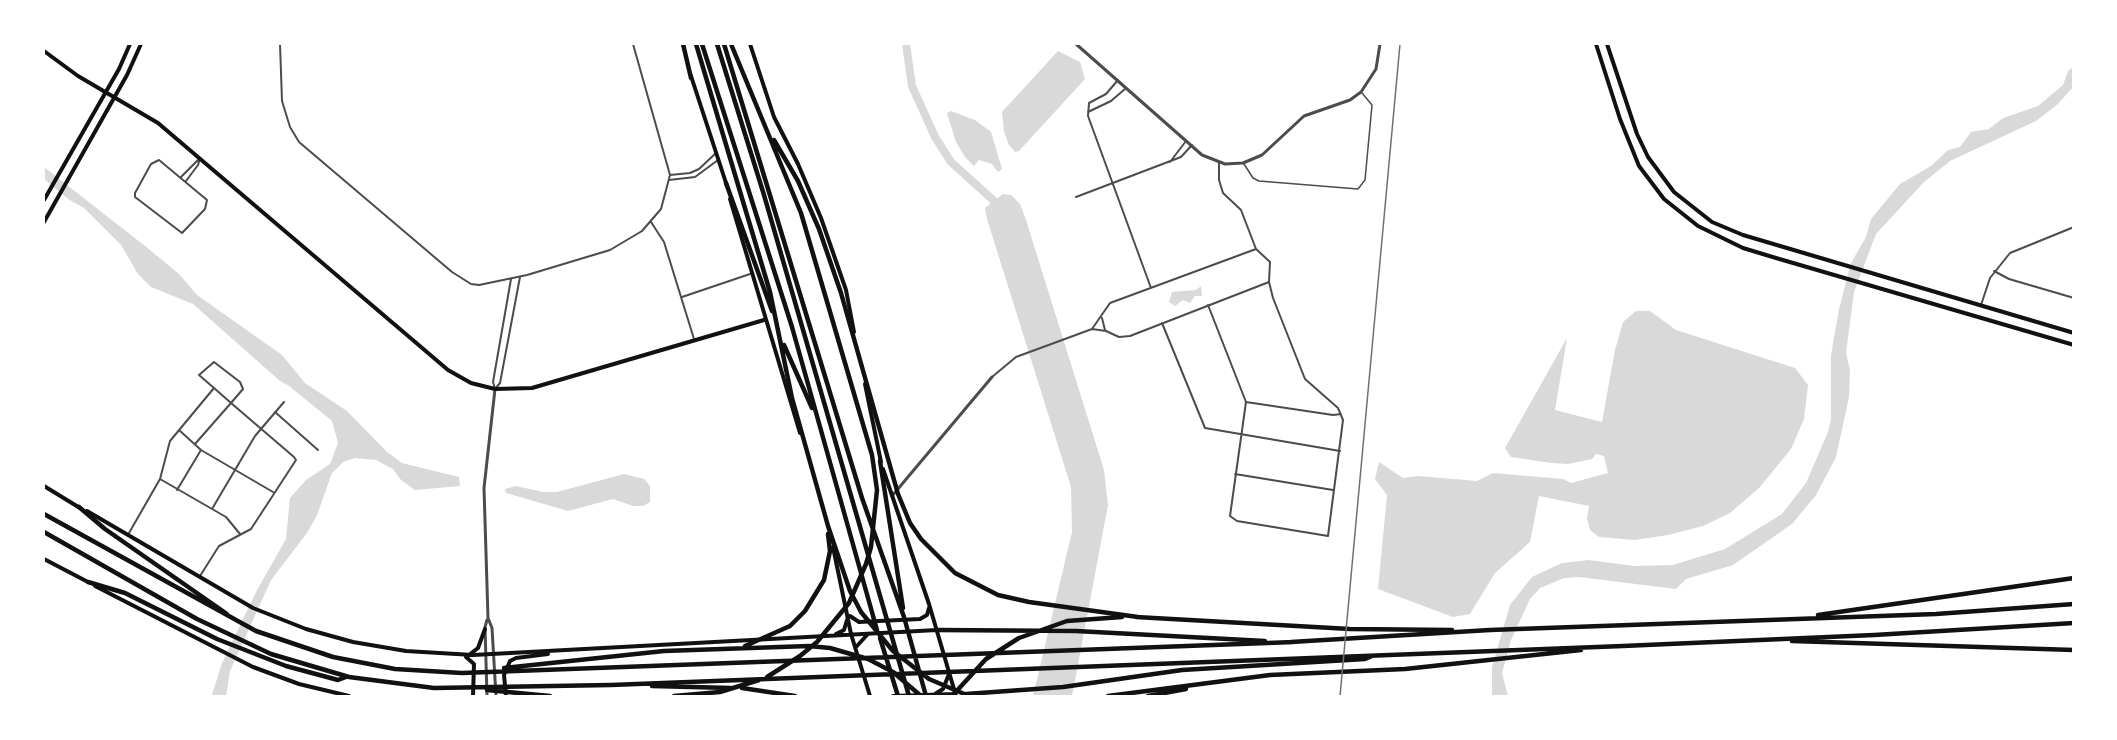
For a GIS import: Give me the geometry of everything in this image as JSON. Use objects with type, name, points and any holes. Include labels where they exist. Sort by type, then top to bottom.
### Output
[{"type":"highway","points":[[682,44],[692,78]]},
{"type":"highway","points":[[696,44],[753,229],[770,292],[792,398],[828,526],[850,591],[861,612],[880,637],[908,664],[929,679],[968,695]]},
{"type":"highway","points":[[702,44],[753,200],[898,696]]},
{"type":"highway","points":[[717,44],[764,195],[909,696]]},
{"type":"highway","points":[[724,44],[862,498],[929,696]]},
{"type":"highway","points":[[674,696],[720,692],[745,686],[791,663],[817,642],[849,603],[866,564],[876,511],[874,466],[817,264],[801,213],[731,44]]},
{"type":"highway","points":[[766,128],[798,181],[830,260],[898,494],[910,523],[928,548],[955,573],[998,595],[1029,602],[1138,617]]},
{"type":"highway","points":[[726,183],[789,359],[818,422]]},
{"type":"highway","points":[[880,461],[903,617]]},
{"type":"highway","points":[[79,507],[105,529],[209,599],[236,621]]},
{"type":"highway","points":[[44,514],[256,631],[300,647],[352,661],[405,670],[459,673],[1294,642],[1490,630],[1791,618],[1875,617],[2073,604]]},
{"type":"highway","points":[[739,648],[766,639],[790,626],[805,611],[824,580],[828,566],[828,526]]},
{"type":"highway","points":[[44,532],[249,645],[292,661],[349,677],[416,687],[610,685],[1623,646],[1874,635],[2073,623]]},
{"type":"highway","points":[[1791,618],[1877,609],[2073,578]]},
{"type":"highway","points":[[88,582],[125,593],[247,651],[338,680],[349,677]]},
{"type":"highway","points":[[955,696],[986,659],[1035,631],[1084,618],[1138,617],[1350,629],[1490,630]]},
{"type":"highway","points":[[937,630],[1076,631],[1294,642]]},
{"type":"highway","points":[[1763,640],[2073,650]]},
{"type":"highway","points":[[459,673],[664,651],[809,646],[851,653],[893,672],[921,696]]},
{"type":"highway","points":[[1108,696],[1269,675],[1405,669],[1623,646]]},
{"type":"highway","points":[[955,696],[1063,687],[1192,670],[1365,659],[1374,654]]},
{"type":"highway","points":[[1148,696],[1216,683]]},
{"type":"highway","points":[[610,685],[742,688],[795,696]]},
{"type":"highway","points":[[463,688],[550,696]]},
{"type":"main road","points":[[44,200],[130,44]]},
{"type":"main road","points":[[44,222],[115,96],[141,44]]},
{"type":"main road","points":[[750,44],[770,106],[821,218],[846,290],[880,461],[929,604],[955,696],[893,696]]},
{"type":"main road","points":[[1596,44],[1620,119],[1644,174],[1664,199],[1712,235],[1776,258],[2073,345]]},
{"type":"main road","points":[[1607,44],[1634,124],[1648,157],[1674,192],[1712,222],[1774,244],[2073,333]]},
{"type":"main road","points":[[44,51],[158,123],[448,370],[471,383],[495,389],[521,390],[544,386],[764,320]]},
{"type":"main road","points":[[692,78],[719,159],[750,274],[831,535],[851,634],[870,696]]},
{"type":"main road","points":[[2008,325],[2012,315]]},
{"type":"main road","points":[[44,486],[243,603],[306,629],[368,646],[464,655],[937,630]]},
{"type":"main road","points":[[44,559],[238,660],[299,684],[349,696]]},
{"type":"main road","points":[[848,613],[855,621],[910,620],[924,617],[929,604]]},
{"type":"main road","points":[[832,635],[844,630],[848,613]]},
{"type":"main road","points":[[464,655],[478,648],[484,629]]},
{"type":"main road","points":[[856,650],[857,644],[871,634]]},
{"type":"main road","points":[[506,696],[504,675],[510,661],[516,658],[564,651]]},
{"type":"main road","points":[[464,655],[474,664],[473,696]]},
{"type":"main road","points":[[929,696],[942,689],[950,674]]},
{"type":"street","points":[[280,44],[282,101],[290,127],[304,148],[461,279],[479,285],[520,277],[610,250],[629,240],[651,222],[661,209],[670,175],[633,44]]},
{"type":"street","points":[[1076,44],[1202,154],[1219,162],[1243,163],[1270,149],[1304,116],[1350,100],[1361,92],[1376,69],[1380,44]]},
{"type":"street","points":[[1118,80],[1106,94],[1089,103],[1088,112],[1111,184],[1151,288]]},
{"type":"street","points":[[1088,112],[1112,101],[1126,88]]},
{"type":"street","points":[[1170,162],[1186,141]]},
{"type":"street","points":[[1076,197],[1170,162],[1181,157],[1192,146]]},
{"type":"street","points":[[670,175],[690,173],[699,169],[716,153]]},
{"type":"street","points":[[181,177],[200,158]]},
{"type":"street","points":[[186,181],[198,165],[200,158]]},
{"type":"street","points":[[669,180],[695,177],[719,159]]},
{"type":"street","points":[[157,160],[164,162],[181,177],[205,198],[207,203],[188,229],[182,233],[135,197],[151,164],[157,160]]},
{"type":"street","points":[[1208,306],[1246,402],[1230,512],[1233,519],[1328,536],[1343,420],[1341,414],[1305,379],[1269,282],[1270,262],[1256,249],[1241,210],[1223,193],[1219,180],[1219,162]]},
{"type":"street","points":[[651,222],[664,242],[695,342]]},
{"type":"street","points":[[1981,305],[1994,272],[2002,260],[2020,247],[2073,227]]},
{"type":"street","points":[[1092,329],[1110,303],[1256,249]]},
{"type":"street","points":[[1994,272],[2009,279],[2073,298]]},
{"type":"street","points":[[681,297],[750,274]]},
{"type":"street","points":[[495,389],[500,383],[520,277]]},
{"type":"street","points":[[496,696],[492,628],[488,618],[484,488],[495,389],[493,382],[511,279]]},
{"type":"street","points":[[892,496],[992,377],[1017,357],[1092,329],[1106,331],[1119,337],[1130,336],[1269,282]]},
{"type":"street","points":[[1101,315],[1106,331]]},
{"type":"street","points":[[1162,323],[1200,420],[1208,430],[1340,451]]},
{"type":"street","points":[[195,444],[231,403],[243,389],[240,382],[214,362],[199,375],[231,403],[261,429],[294,457],[296,464],[273,492],[250,529],[219,546],[199,578]]},
{"type":"street","points":[[128,535],[160,479],[166,449],[214,388]]},
{"type":"street","points":[[212,509],[261,429],[284,402]]},
{"type":"street","points":[[1246,402],[1333,415],[1341,414]]},
{"type":"street","points":[[275,412],[318,450]]},
{"type":"street","points":[[179,430],[201,450],[273,492]]},
{"type":"street","points":[[177,490],[201,450]]},
{"type":"street","points":[[1235,474],[1334,490]]},
{"type":"street","points":[[160,479],[231,521],[241,535]]},
{"type":"street","points":[[487,696],[484,629],[488,618]]},
{"type":"lane","points":[[1243,163],[1252,178],[1259,181],[1358,189],[1365,180],[1372,105],[1361,92]]},
{"type":"shaded area","points":[[1058,51],[1080,62],[1085,79],[1019,151],[1015,152],[1009,145],[1004,132],[1002,112]]},
{"type":"shaded area","points":[[2073,67],[2073,87],[2058,104],[2036,121],[1950,161],[1924,182],[1876,234],[1854,292],[1846,353],[1850,370],[1849,397],[1836,457],[1816,495],[1792,524],[1733,565],[1686,579],[1676,589],[1579,577],[1564,578],[1540,588],[1530,599],[1511,640],[1502,673],[1508,696],[1492,696],[1492,667],[1510,605],[1532,577],[1562,563],[1589,560],[1634,566],[1673,565],[1725,549],[1782,514],[1806,483],[1828,432],[1831,419],[1831,355],[1839,309],[1851,263],[1866,237],[1871,219],[1900,184],[1931,166],[1948,150],[1960,147],[1971,132],[1989,129],[2003,118],[2038,106],[2063,85],[2068,71]]},
{"type":"shaded area","points":[[951,111],[975,120],[991,132],[1002,169],[998,172],[992,164],[979,160],[974,166],[965,157],[956,142],[947,113]]},
{"type":"shaded area","points":[[44,167],[179,274],[197,295],[282,355],[305,383],[347,411],[387,452],[402,463],[459,477],[460,486],[415,490],[401,480],[393,469],[376,460],[355,458],[343,462],[332,473],[317,515],[307,533],[271,580],[230,671],[226,696],[209,696],[212,695],[222,663],[257,590],[286,539],[290,498],[306,480],[330,464],[338,443],[332,421],[280,381],[193,304],[151,287],[138,274],[121,245],[84,208],[68,199],[44,179]]},
{"type":"shaded area","points":[[1003,194],[1011,195],[1020,204],[1026,220],[1104,470],[1108,505],[1072,696],[1033,696],[1072,532],[1071,487],[987,219],[985,208]]},
{"type":"shaded area","points":[[1201,286],[1202,296],[1195,296],[1190,303],[1183,300],[1175,306],[1169,302],[1172,292],[1196,290]]},
{"type":"shaded area","points":[[1636,311],[1650,311],[1676,330],[1795,368],[1808,385],[1804,419],[1791,449],[1759,488],[1730,513],[1703,526],[1635,540],[1599,537],[1590,530],[1587,519],[1589,506],[1539,496],[1530,542],[1495,573],[1470,614],[1453,617],[1378,589],[1387,495],[1375,479],[1379,462],[1403,478],[1418,476],[1477,481],[1493,473],[1563,479],[1571,483],[1608,473],[1604,456],[1596,454],[1592,459],[1568,464],[1551,463],[1511,457],[1505,448],[1567,338],[1555,410],[1602,422],[1615,350],[1623,322]]},
{"type":"shaded area","points":[[624,474],[644,479],[650,486],[650,502],[643,506],[633,506],[613,499],[568,511],[506,493],[505,489],[516,486],[543,492],[557,492]]},
{"type":"waterway","points":[[906,44],[912,86],[935,137],[951,162],[993,200],[996,208]]},
{"type":"railway","points":[[1340,696],[1400,44]]}]
